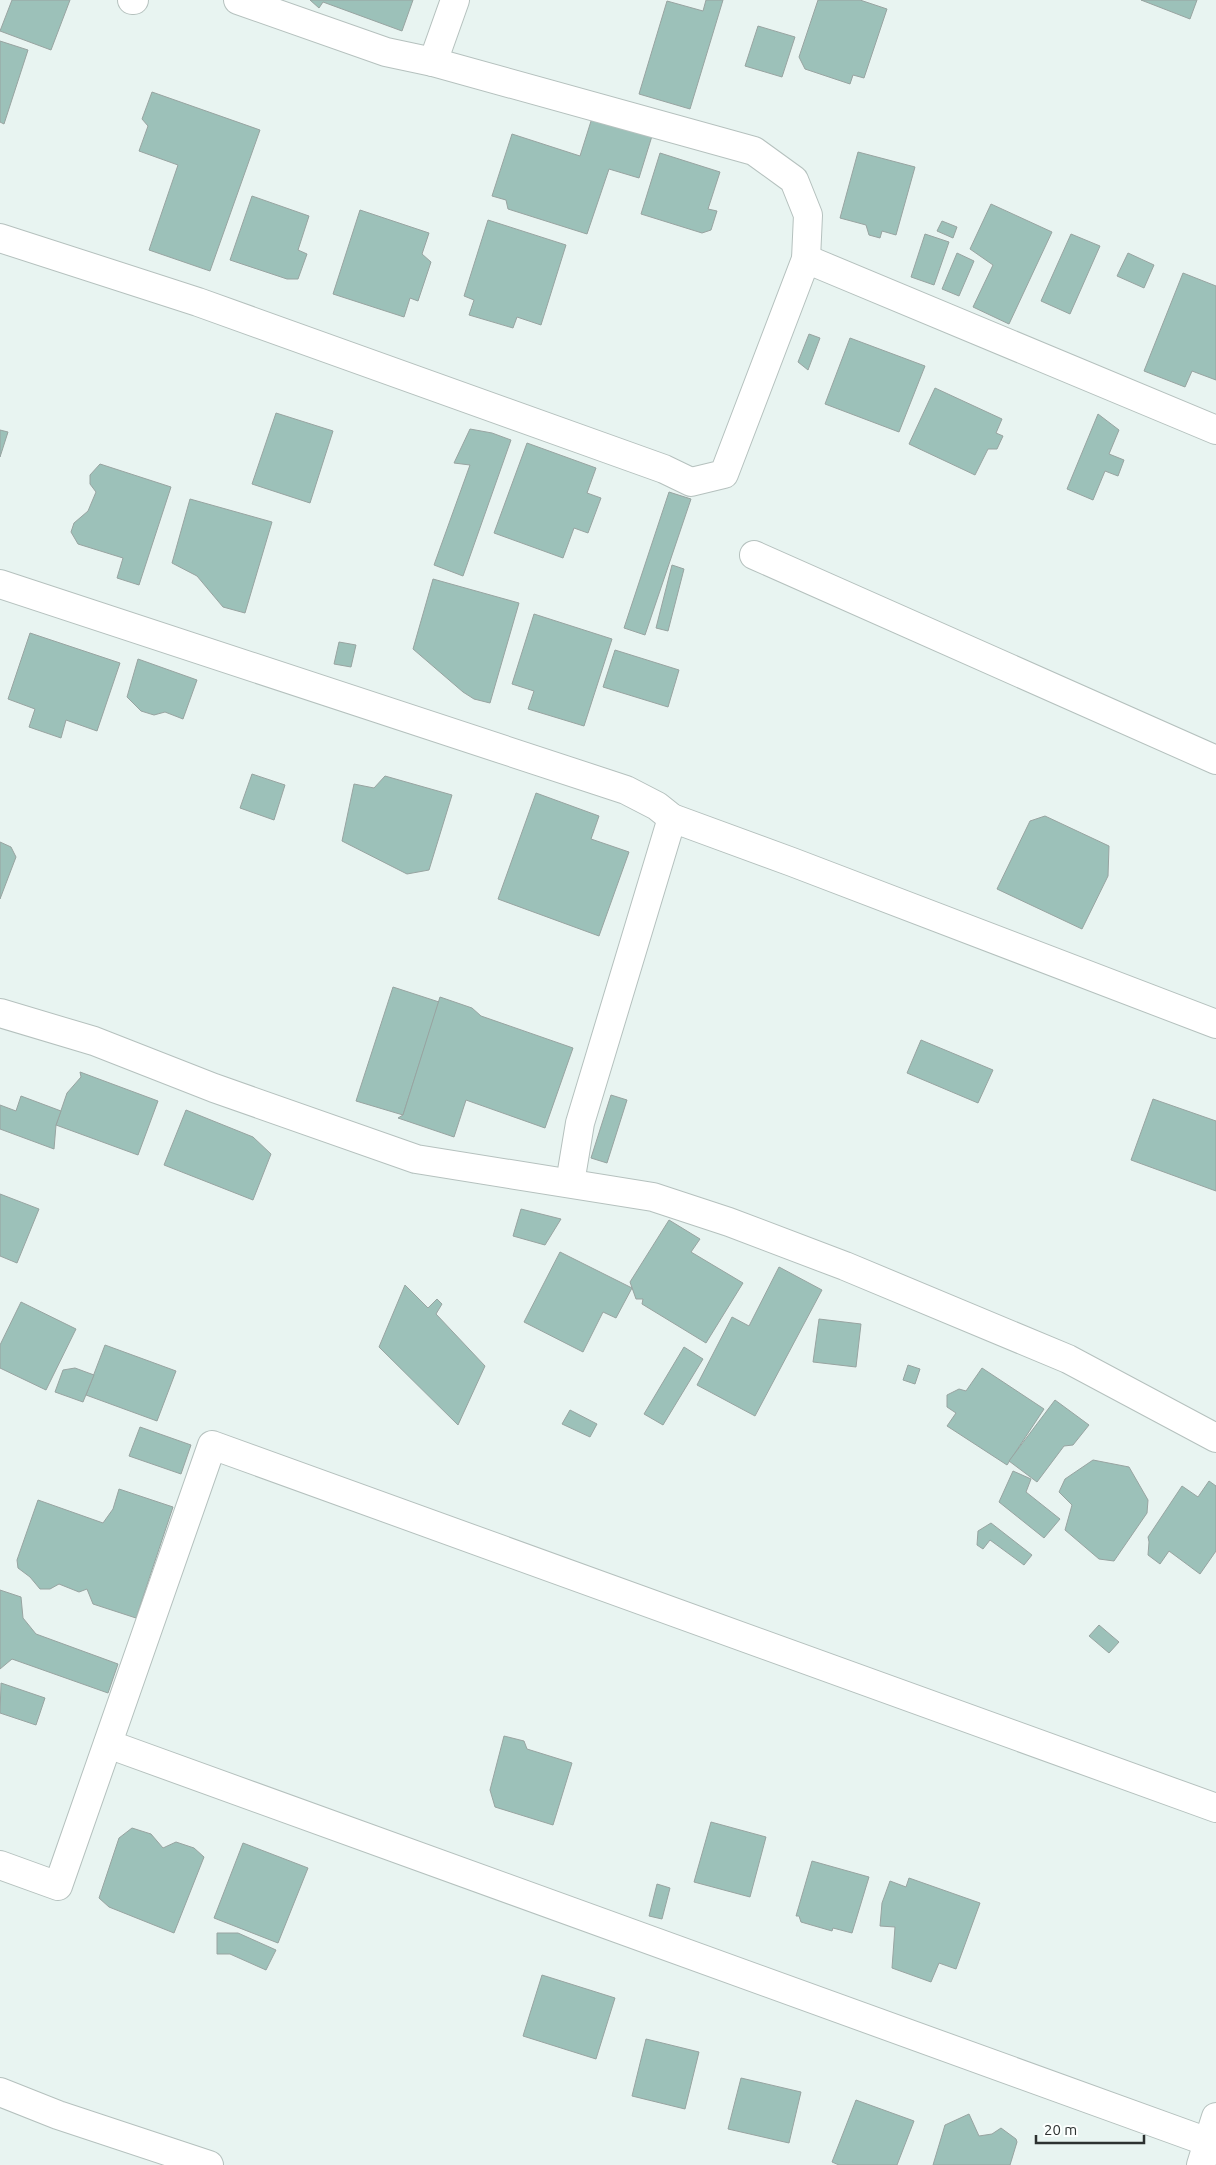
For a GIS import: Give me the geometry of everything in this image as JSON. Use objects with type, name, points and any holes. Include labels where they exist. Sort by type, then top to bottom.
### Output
[{"type":"street","points":[[0,238],[207,306],[664,469],[691,482],[724,474],[806,259],[808,214],[794,180],[754,152],[433,62],[386,52],[238,0]]},
{"type":"street","points":[[433,62],[455,0]]},
{"type":"street","points":[[806,259],[1216,430]]},
{"type":"street","points":[[754,554],[1216,760]]},
{"type":"street","points":[[0,584],[626,790],[657,806],[672,818],[801,865],[1216,1024]]},
{"type":"street","points":[[570,1183],[580,1123],[672,818]]},
{"type":"street","points":[[0,1013],[94,1041],[214,1088],[416,1159],[653,1197],[728,1222],[845,1266],[1068,1359],[1216,1438]]},
{"type":"street","points":[[0,1865],[58,1886],[212,1445],[1216,1808]]},
{"type":"street","points":[[108,1744],[1208,2142]]},
{"type":"street","points":[[0,2092],[58,2115],[209,2165]]},
{"type":"building","points":[[12,0],[70,0],[51,50],[0,31]]},
{"type":"building","points":[[310,0],[413,0],[402,31],[323,2],[319,8]]},
{"type":"building","points":[[706,0],[723,0],[690,109],[639,94],[667,1],[703,11]]},
{"type":"building","points":[[818,0],[860,0],[887,9],[864,78],[853,75],[850,84],[805,69],[799,57]]},
{"type":"building","points":[[1141,0],[1197,0],[1190,19]]},
{"type":"building","points":[[758,26],[795,37],[782,77],[745,66]]},
{"type":"building","points":[[0,41],[28,50],[4,124],[0,122]]},
{"type":"building","points":[[152,92],[260,130],[210,271],[149,250],[178,165],[139,151],[148,126],[142,119]]},
{"type":"building","points":[[592,118],[652,136],[639,178],[609,169],[587,234],[508,209],[506,200],[492,196],[512,134],[580,156]]},
{"type":"building","points":[[858,152],[915,167],[896,235],[882,231],[880,238],[869,235],[866,225],[840,218]]},
{"type":"building","points":[[660,153],[720,172],[708,209],[717,211],[711,230],[702,233],[641,214]]},
{"type":"building","points":[[252,196],[309,216],[298,250],[307,254],[298,279],[287,279],[230,260]]},
{"type":"building","points":[[991,204],[1052,232],[1009,324],[973,307],[993,265],[970,249]]},
{"type":"building","points":[[360,210],[429,233],[422,254],[431,262],[418,301],[410,298],[404,317],[333,294]]},
{"type":"building","points":[[488,220],[566,245],[541,325],[517,317],[513,328],[469,315],[474,300],[464,296]]},
{"type":"building","points":[[942,221],[957,227],[953,238],[937,231]]},
{"type":"building","points":[[925,234],[949,242],[934,285],[911,277]]},
{"type":"building","points":[[1071,234],[1100,246],[1070,314],[1041,301]]},
{"type":"building","points":[[957,253],[974,261],[959,296],[942,289]]},
{"type":"building","points":[[1128,253],[1154,265],[1144,288],[1117,276]]},
{"type":"building","points":[[1183,273],[1216,286],[1216,380],[1192,371],[1185,387],[1144,371]]},
{"type":"building","points":[[809,334],[820,338],[808,370],[798,362]]},
{"type":"building","points":[[850,338],[925,366],[899,432],[825,404]]},
{"type":"building","points":[[935,388],[1002,419],[996,433],[1003,436],[997,449],[988,449],[975,475],[909,444]]},
{"type":"building","points":[[276,413],[333,431],[310,503],[252,484]]},
{"type":"building","points":[[1098,414],[1119,430],[1109,454],[1124,460],[1118,476],[1105,471],[1093,500],[1067,489]]},
{"type":"building","points":[[470,429],[492,433],[511,440],[463,576],[434,565],[470,465],[454,463]]},
{"type":"building","points":[[0,430],[8,432],[0,457]]},
{"type":"building","points":[[527,443],[596,468],[587,493],[601,498],[588,533],[574,528],[563,558],[494,533]]},
{"type":"building","points":[[100,464],[171,487],[139,585],[117,578],[123,558],[78,544],[71,532],[74,523],[88,511],[96,492],[90,484],[90,475]]},
{"type":"building","points":[[669,492],[691,499],[645,635],[624,628]]},
{"type":"building","points":[[190,499],[272,522],[245,613],[223,607],[197,576],[172,563]]},
{"type":"building","points":[[672,565],[684,569],[668,631],[656,628]]},
{"type":"building","points":[[433,579],[519,603],[490,703],[474,699],[463,692],[413,649]]},
{"type":"building","points":[[534,614],[612,639],[584,726],[528,709],[534,691],[512,684]]},
{"type":"building","points":[[30,633],[120,663],[97,731],[66,720],[61,738],[29,727],[35,709],[8,699]]},
{"type":"building","points":[[339,642],[356,645],[351,667],[334,664]]},
{"type":"building","points":[[615,650],[679,670],[668,707],[603,687]]},
{"type":"building","points":[[138,659],[197,680],[183,719],[165,712],[154,715],[141,711],[127,697]]},
{"type":"building","points":[[252,774],[285,785],[274,820],[240,808]]},
{"type":"building","points":[[385,776],[452,795],[429,870],[407,874],[342,841],[354,784],[374,788]]},
{"type":"building","points":[[536,793],[599,816],[591,839],[629,852],[599,936],[498,899]]},
{"type":"building","points":[[1045,816],[1109,846],[1108,876],[1082,929],[997,889],[1030,821]]},
{"type":"building","points":[[0,842],[11,847],[16,857],[0,899]]},
{"type":"building","points":[[393,987],[439,1002],[403,1115],[356,1101]]},
{"type":"building","points":[[440,997],[472,1008],[481,1016],[573,1048],[545,1128],[466,1100],[454,1137],[398,1118],[403,1115]]},
{"type":"building","points":[[921,1040],[993,1070],[978,1103],[907,1073]]},
{"type":"building","points":[[80,1072],[158,1101],[138,1155],[56,1125],[67,1093],[81,1077]]},
{"type":"building","points":[[611,1095],[627,1100],[607,1163],[591,1158]]},
{"type":"building","points":[[21,1096],[61,1111],[56,1125],[54,1149],[0,1129],[0,1105],[16,1111]]},
{"type":"building","points":[[1153,1099],[1216,1121],[1216,1191],[1131,1160]]},
{"type":"building","points":[[186,1110],[253,1137],[271,1154],[253,1200],[164,1165]]},
{"type":"building","points":[[0,1194],[39,1209],[17,1263],[0,1256]]},
{"type":"building","points":[[521,1209],[561,1219],[545,1245],[513,1236]]},
{"type":"building","points":[[669,1220],[700,1239],[691,1252],[743,1283],[706,1343],[642,1304],[643,1299],[636,1299],[630,1282]]},
{"type":"building","points":[[560,1252],[632,1288],[616,1318],[603,1312],[583,1352],[524,1322]]},
{"type":"building","points":[[779,1267],[822,1290],[755,1416],[697,1385],[732,1317],[749,1326]]},
{"type":"building","points":[[405,1285],[428,1308],[437,1299],[442,1304],[436,1314],[485,1366],[458,1425],[379,1347]]},
{"type":"building","points":[[21,1302],[76,1329],[46,1390],[0,1368],[0,1345]]},
{"type":"building","points":[[819,1319],[861,1324],[856,1367],[813,1362]]},
{"type":"building","points":[[105,1345],[176,1371],[157,1421],[86,1395]]},
{"type":"building","points":[[684,1347],[703,1359],[663,1425],[644,1414]]},
{"type":"building","points":[[908,1365],[920,1369],[915,1384],[903,1380]]},
{"type":"building","points":[[75,1368],[94,1375],[83,1402],[55,1392],[63,1370]]},
{"type":"building","points":[[982,1368],[1044,1409],[1007,1465],[947,1426],[956,1413],[947,1407],[947,1395],[959,1389],[966,1391]]},
{"type":"building","points":[[1055,1400],[1089,1425],[1073,1445],[1064,1446],[1037,1482],[1009,1461]]},
{"type":"building","points":[[570,1410],[597,1424],[590,1437],[562,1424]]},
{"type":"building","points":[[140,1427],[191,1445],[181,1474],[129,1456]]},
{"type":"building","points":[[1093,1460],[1129,1467],[1148,1500],[1147,1513],[1114,1561],[1099,1559],[1065,1530],[1072,1505],[1059,1492],[1065,1479]]},
{"type":"building","points":[[1013,1471],[1031,1479],[1026,1492],[1060,1519],[1044,1538],[999,1502]]},
{"type":"building","points":[[1209,1481],[1216,1486],[1216,1551],[1200,1574],[1169,1551],[1160,1564],[1148,1555],[1148,1537],[1182,1486],[1198,1497]]},
{"type":"building","points":[[119,1489],[173,1507],[136,1618],[93,1604],[87,1589],[79,1592],[59,1584],[50,1589],[40,1589],[30,1577],[18,1568],[17,1560],[38,1500],[103,1523],[113,1509]]},
{"type":"building","points":[[991,1523],[1032,1555],[1024,1565],[990,1540],[983,1549],[977,1545],[978,1531]]},
{"type":"building","points":[[0,1590],[21,1597],[23,1618],[36,1634],[118,1664],[108,1693],[12,1659],[0,1669]]},
{"type":"building","points":[[1099,1625],[1119,1642],[1109,1653],[1089,1636]]},
{"type":"building","points":[[1,1683],[45,1698],[36,1725],[0,1713]]},
{"type":"building","points":[[504,1736],[524,1741],[527,1749],[572,1763],[553,1825],[495,1807],[490,1790]]},
{"type":"building","points":[[711,1822],[766,1837],[750,1897],[694,1882]]},
{"type":"building","points":[[132,1828],[151,1834],[163,1848],[176,1842],[194,1848],[204,1857],[174,1933],[109,1907],[99,1898],[119,1838]]},
{"type":"building","points":[[243,1843],[308,1868],[278,1943],[214,1918]]},
{"type":"building","points":[[812,1861],[869,1877],[852,1933],[833,1928],[832,1931],[801,1922],[799,1916],[796,1916]]},
{"type":"building","points":[[909,1878],[980,1903],[956,1969],[939,1963],[931,1982],[892,1968],[895,1927],[880,1926],[882,1903],[890,1881],[906,1887]]},
{"type":"building","points":[[657,1884],[670,1888],[662,1919],[649,1916]]},
{"type":"building","points":[[217,1933],[238,1933],[276,1950],[266,1970],[230,1954],[217,1954]]},
{"type":"building","points":[[542,1975],[615,1998],[596,2059],[523,2036]]},
{"type":"building","points":[[646,2039],[699,2052],[685,2109],[632,2096]]},
{"type":"building","points":[[741,2078],[801,2092],[789,2143],[728,2129]]},
{"type":"building","points":[[856,2100],[914,2121],[897,2165],[839,2165],[832,2162]]},
{"type":"building","points":[[969,2114],[979,2136],[992,2134],[1001,2128],[1016,2139],[1017,2142],[1010,2165],[933,2165],[945,2125]]}]
